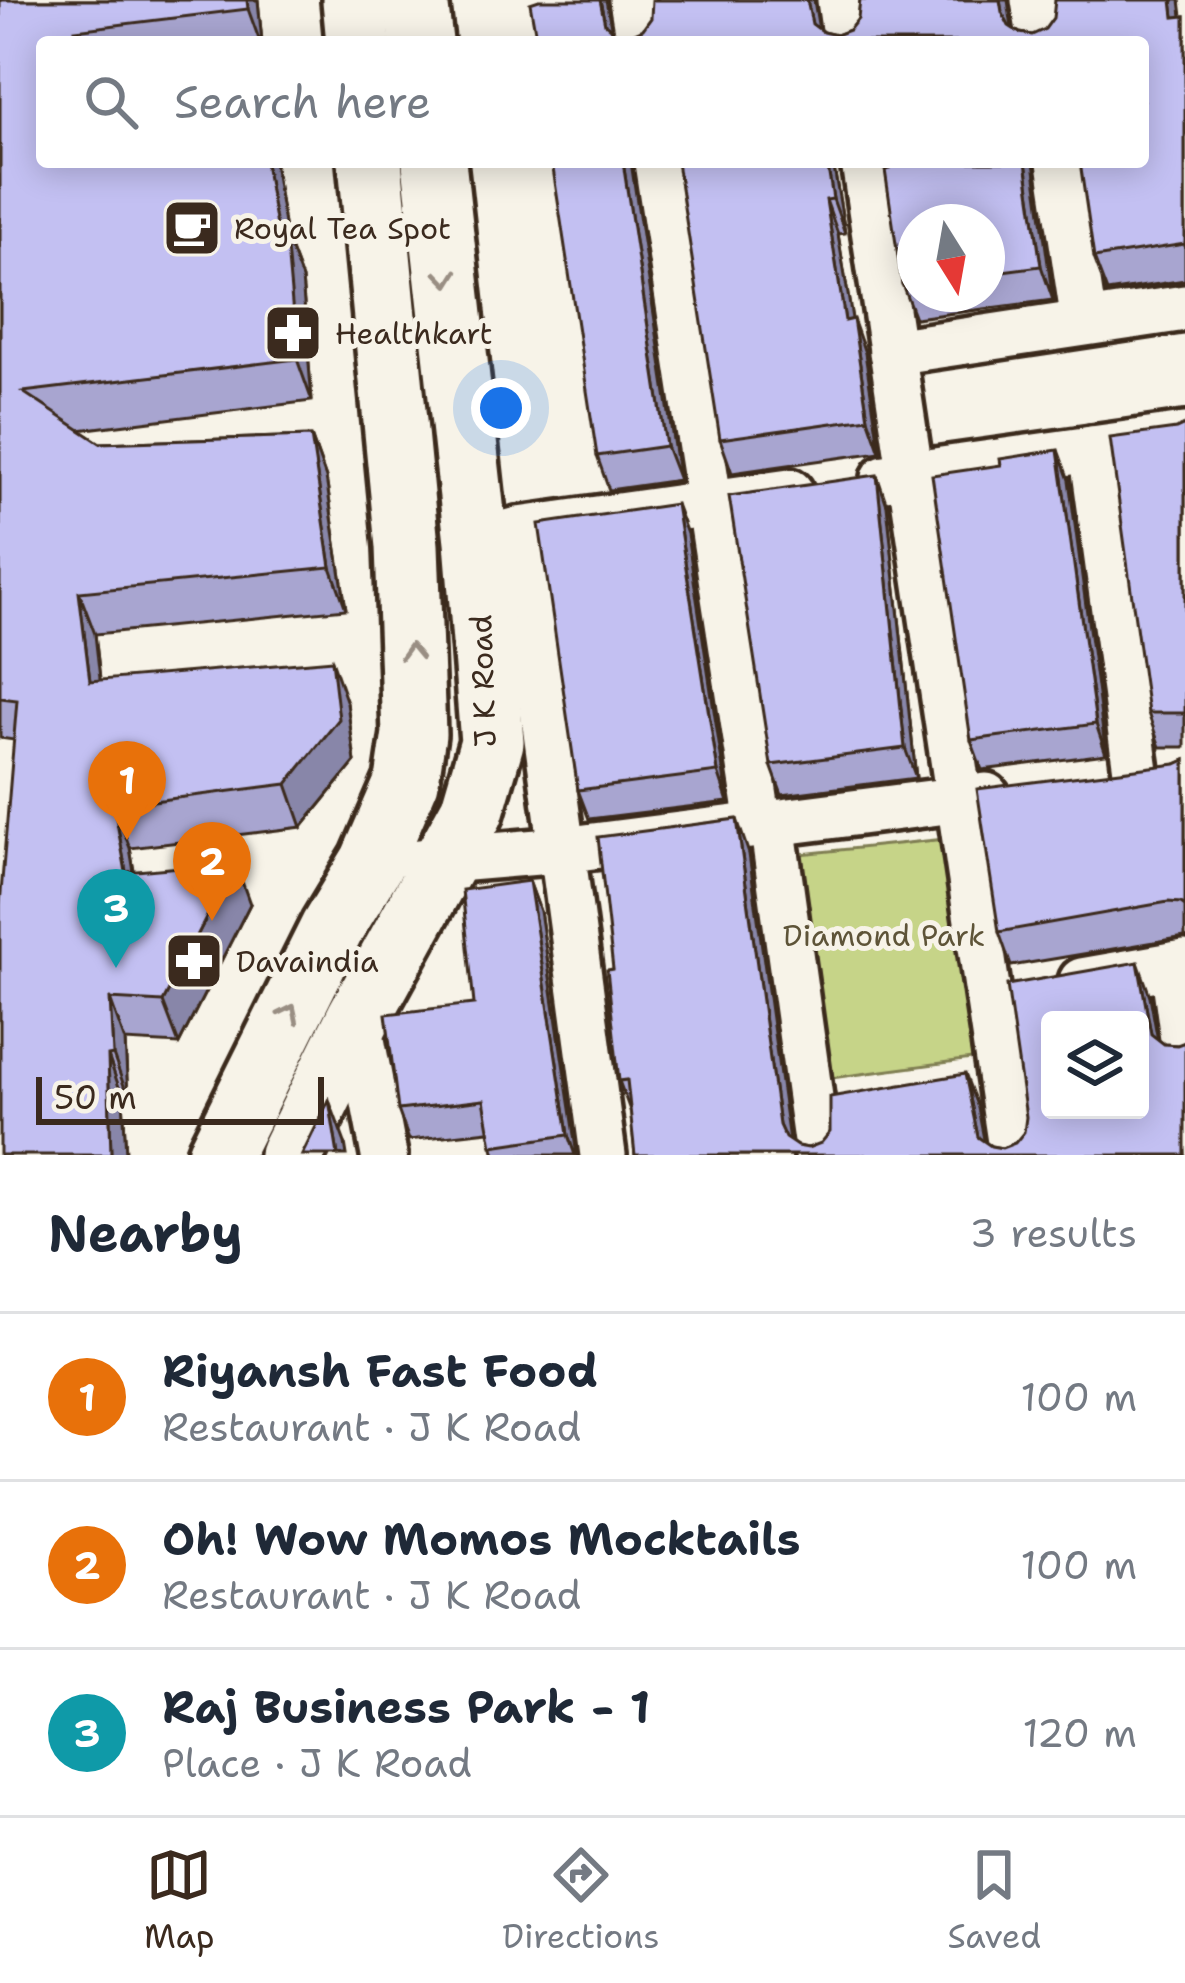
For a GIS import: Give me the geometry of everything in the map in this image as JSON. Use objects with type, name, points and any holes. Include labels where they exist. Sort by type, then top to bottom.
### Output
[{"type":"main road","points":[[354,0],[357,36]]},
{"type":"main road","points":[[416,0],[420,36]]},
{"type":"main road","points":[[219,1155],[332,928],[372,862],[406,781],[412,749],[407,546],[371,168]]},
{"type":"main road","name":"J K Road","points":[[291,1155],[358,1019],[472,811],[492,742],[498,535],[435,168]]},
{"type":"main road","points":[[412,749],[485,764]]},
{"type":"street","points":[[632,0],[638,36]]},
{"type":"street","points":[[840,0],[845,36]]},
{"type":"street","points":[[1034,0],[1040,36]]},
{"type":"street","points":[[658,168],[818,1155]]},
{"type":"street","points":[[865,168],[1012,1155]]},
{"type":"street","points":[[1061,168],[1084,322]]},
{"type":"street","points":[[892,352],[1185,308]]},
{"type":"street","points":[[603,1155],[562,850],[498,535],[1185,436]]},
{"type":"street","points":[[1092,449],[1115,780],[1185,772]]},
{"type":"street","points":[[372,862],[446,862],[562,850],[1026,791]]},
{"type":"street","points":[[989,997],[1179,964],[1185,1053]]},
{"type":"street","points":[[358,1019],[384,1155]]},
{"type":"street","points":[[953,1085],[1001,1077]]},
{"type":"street","points":[[811,1108],[859,1101]]},
{"type":"green space","name":"Diamond Park","points":[[946,839],[972,1059],[831,1078],[800,854]]},
{"type":"building","points":[[0,0],[247,0],[248,9],[75,30],[76,36],[36,36],[36,168],[266,168],[278,238],[286,237],[297,359],[23,392],[100,443],[311,436],[331,567],[79,592],[90,681],[332,660],[339,719],[287,784],[114,806],[126,872],[235,862],[163,1002],[110,999],[111,1155],[0,1155],[0,905],[17,700],[0,698]]},
{"type":"building","points":[[600,0],[605,24],[616,33],[630,35],[651,18],[652,0],[807,0],[812,24],[836,35],[849,30],[858,19],[860,0],[1000,0],[1009,26],[1032,35],[1053,18],[1055,0],[1172,0],[1174,17],[1185,16],[1185,244],[1094,258],[1081,168],[1149,168],[1149,36],[536,36],[530,3]]},
{"type":"building","points":[[553,168],[624,168],[666,446],[597,456]]},
{"type":"building","points":[[678,168],[828,168],[833,199],[826,200],[845,321],[853,319],[868,418],[720,439]]},
{"type":"building","points":[[1027,168],[1041,266],[1005,271],[1005,204],[897,204],[897,250],[885,170]]},
{"type":"building","points":[[1185,425],[1185,713],[1148,713],[1110,438]]},
{"type":"building","points":[[1058,450],[1096,724],[971,740],[932,475],[1001,465],[1000,459]]},
{"type":"building","points":[[877,475],[905,748],[771,765],[729,496]]},
{"type":"building","points":[[676,504],[718,772],[578,790],[539,524]]},
{"type":"building","points":[[1185,760],[1185,906],[1168,902],[999,932],[977,789]]},
{"type":"building","points":[[737,819],[779,1125],[785,1138],[808,1148],[821,1143],[830,1132],[830,1097],[965,1074],[978,1137],[1002,1148],[1015,1143],[1024,1132],[1026,1117],[1007,985],[1138,962],[1147,1011],[1041,1011],[1041,1119],[1149,1119],[1149,1023],[1151,1034],[1164,1044],[1185,1042],[1185,1155],[635,1155],[627,1080],[619,1081],[607,970],[613,969],[598,837]]},
{"type":"building","points":[[529,881],[568,1135],[492,1146],[484,1100],[398,1110],[386,1014],[474,1004],[462,890]]},
{"type":"building","points":[[329,1100],[338,1155],[302,1155]]},
{"type":"place","name":"Royal Tea Spot","points":[[192,228]]},
{"type":"place","name":"Healthkart","points":[[293,333]]},
{"type":"place","name":"Riyansh Fast Food","points":[[127,840]]},
{"type":"place","name":"Oh! Wow Momos Mocktails","points":[[212,921]]},
{"type":"place","name":"Davaindia","points":[[194,961]]},
{"type":"place","name":"Raj Business Park - 1","points":[[116,968]]}]
